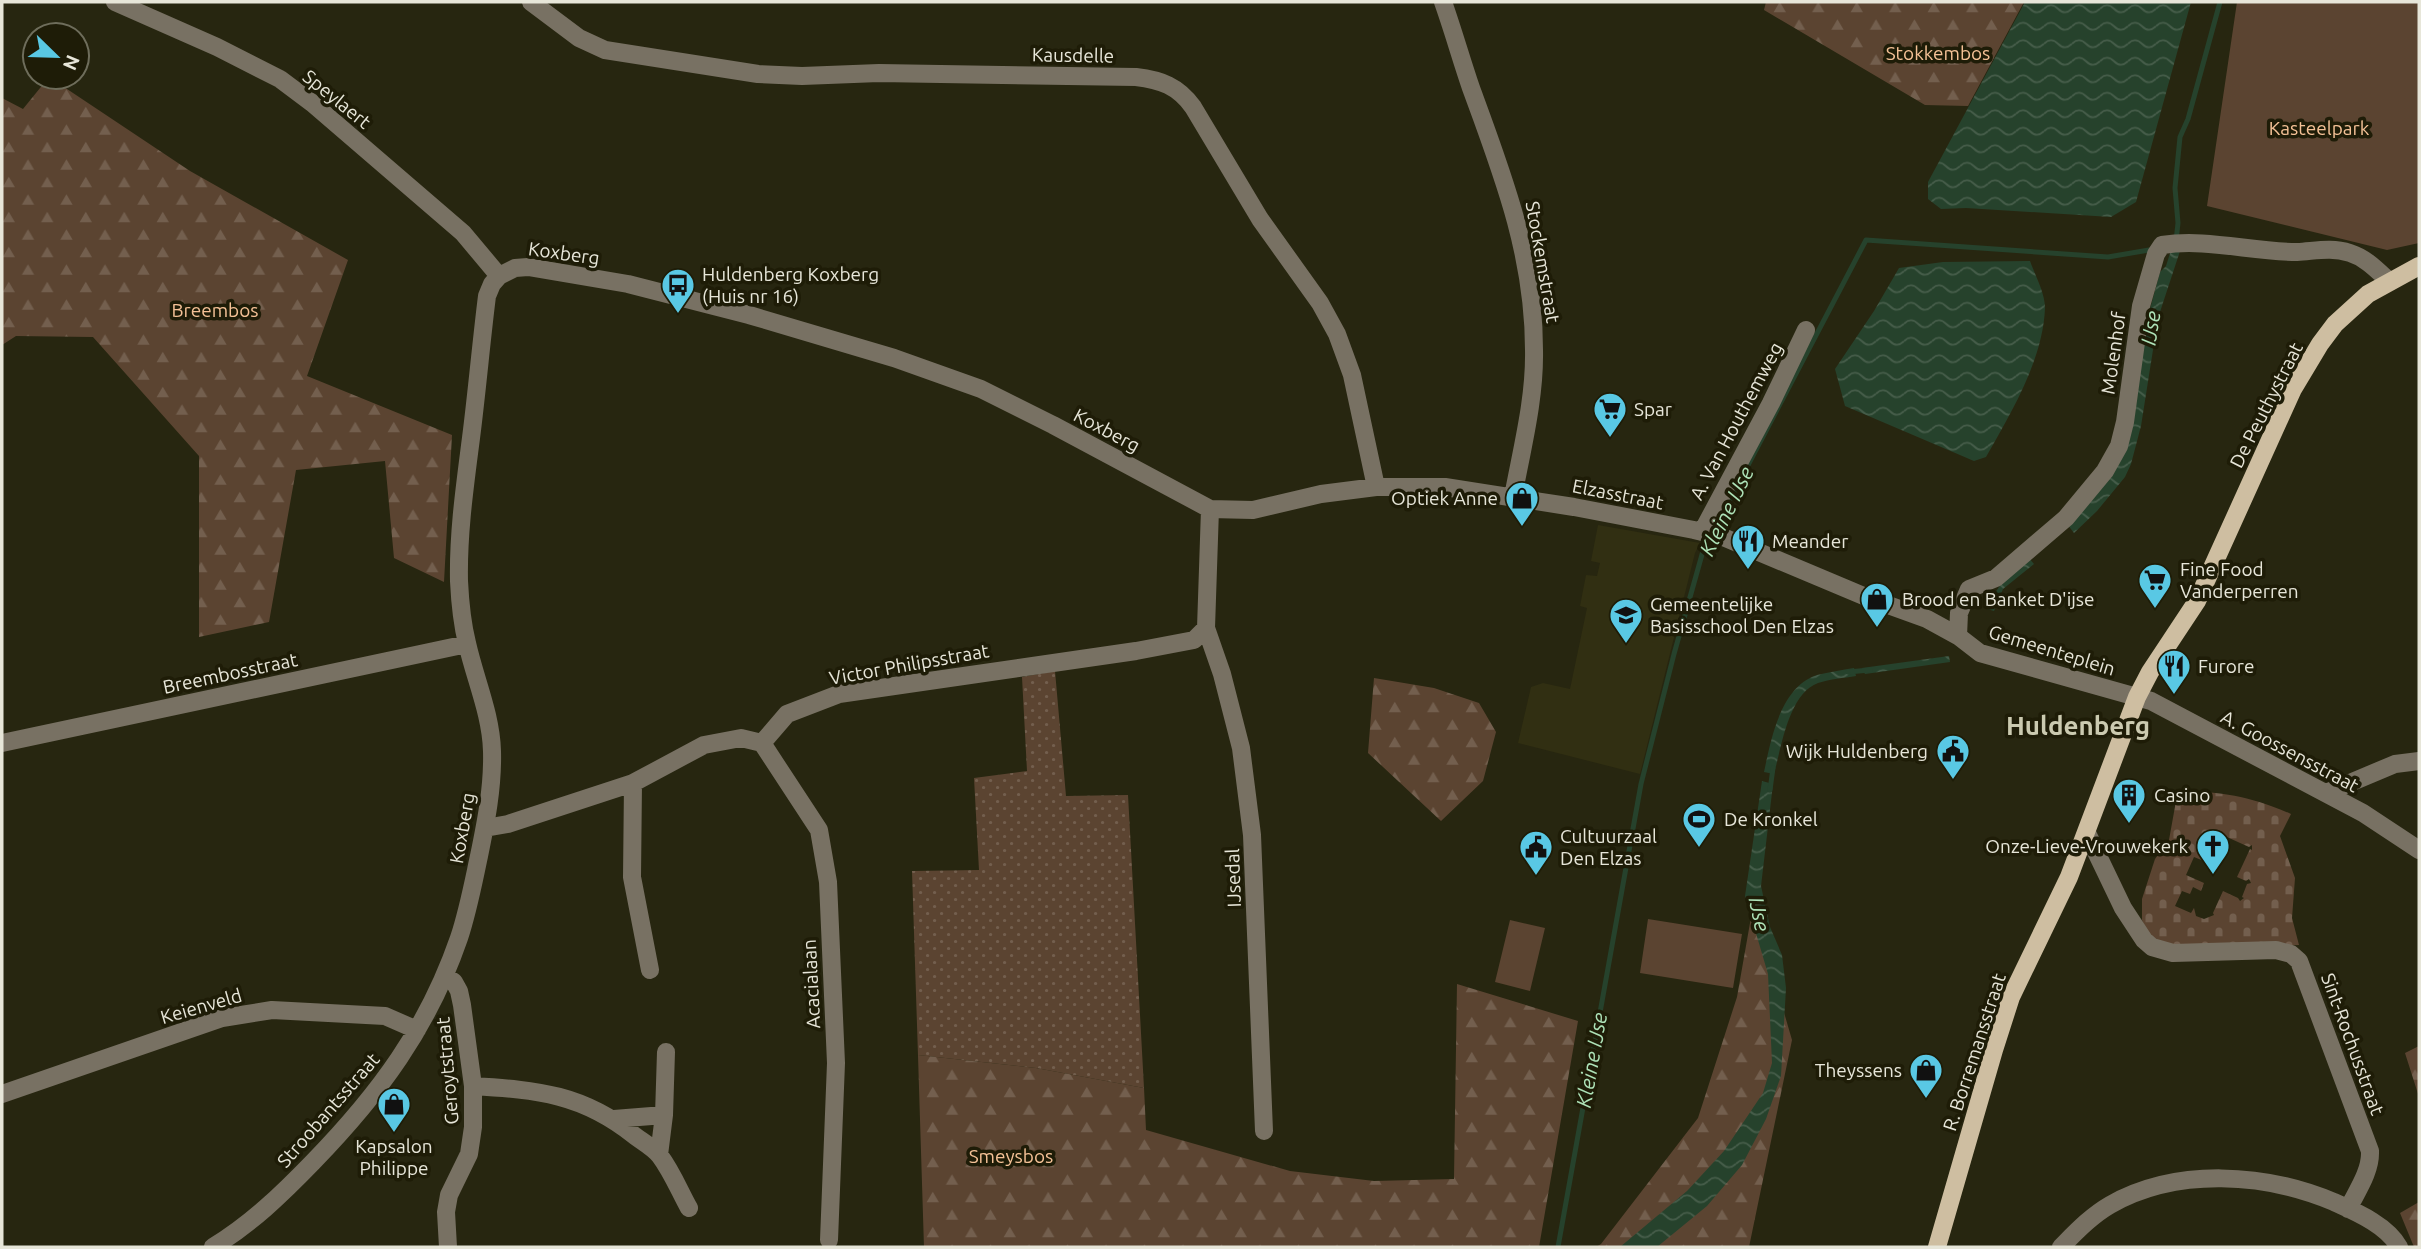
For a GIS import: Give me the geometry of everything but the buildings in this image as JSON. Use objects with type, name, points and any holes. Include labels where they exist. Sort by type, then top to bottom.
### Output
[{"type":"main road","name":"De Peuthystraat","points":[[2137,696],[2197,601],[2305,367],[2335,324],[2368,294],[2419,266]]},
{"type":"main road","points":[[2087,833],[2137,696]]},
{"type":"main road","name":"R. Borremansstraat","points":[[1937,1247],[2011,997],[2087,833]]},
{"type":"street","name":"Speylaert","points":[[115,2],[239,57],[280,79],[312,103],[463,233],[499,276]]},
{"type":"street","name":"Kausdelle","points":[[531,2],[595,47],[758,74],[1136,77],[1168,83],[1184,94],[1193,107],[1260,219],[1320,303],[1337,334],[1352,375],[1376,487]]},
{"type":"street","name":"Stockemstraat","points":[[1443,2],[1511,198],[1522,242],[1533,317],[1535,351],[1532,391],[1513,497]]},
{"type":"street","name":"Molenhof","points":[[1958,636],[1959,613],[1969,589],[1996,578],[2066,518],[2105,471],[2119,446],[2125,422],[2141,306],[2150,272],[2162,246],[2176,244],[2297,251],[2332,248],[2368,262],[2389,281]]},
{"type":"street","name":"Koxberg","points":[[445,976],[470,900],[490,794],[492,751],[489,724],[461,612],[460,538],[487,296],[499,276],[515,268],[528,267],[628,284],[749,315],[894,358],[981,389],[1210,509],[1253,510]]},
{"type":"street","name":"A. Van Houthemweg","points":[[1708,533],[1807,330]]},
{"type":"street","name":"Elzasstraat","points":[[1253,510],[1321,494],[1376,487],[1445,487],[1513,497],[1708,533],[1927,619],[1958,636]]},
{"type":"street","points":[[1206,628],[1210,509]]},
{"type":"street","name":"Victor Philipsstraat","points":[[762,743],[787,714],[839,694],[1136,651],[1194,640],[1206,628]]},
{"type":"street","name":"IJsedal","points":[[1206,628],[1222,674],[1241,748],[1252,835],[1264,1131]]},
{"type":"street","name":"Gemeenteplein","points":[[1958,636],[1980,653],[2137,696]]},
{"type":"street","name":"Breembosstraat","points":[[2,743],[467,644]]},
{"type":"street","name":"A. Goossensstraat","points":[[2137,696],[2326,793],[2389,828],[2419,850]]},
{"type":"street","points":[[485,828],[508,824],[633,783],[704,745],[741,738],[762,743]]},
{"type":"street","name":"Acacialaan","points":[[762,743],[820,830],[828,882],[836,1063],[829,1240]]},
{"type":"street","points":[[2326,793],[2395,764],[2419,761]]},
{"type":"street","points":[[633,783],[632,877],[650,970]]},
{"type":"street","name":"Sint-Rochusstraat","points":[[2087,833],[2123,908],[2144,940],[2152,947],[2173,954],[2276,950],[2291,954],[2299,961],[2370,1151],[2371,1160],[2348,1209]]},
{"type":"street","name":"Stroobantsstraat","points":[[213,1247],[230,1237],[275,1200],[334,1141],[394,1069],[445,976]]},
{"type":"street","name":"Geroytstraat","points":[[445,976],[454,982],[459,991],[473,1086],[473,1127],[469,1154],[449,1195],[446,1212],[448,1247]]},
{"type":"street","name":"Keienveld","points":[[2,1094],[222,1018],[272,1010],[385,1016],[417,1030]]},
{"type":"street","points":[[659,1155],[664,1115],[666,1052]]},
{"type":"street","points":[[473,1086],[515,1088],[558,1096],[588,1105],[614,1119],[659,1155],[690,1208]]},
{"type":"street","points":[[614,1119],[664,1115]]},
{"type":"street","points":[[2061,1247],[2078,1229],[2109,1205],[2145,1190],[2183,1181],[2230,1178],[2273,1182],[2307,1191],[2348,1209],[2387,1233],[2395,1239],[2399,1247]]},
{"type":"shaded area","name":"Gemeentelijke Basisschool Den Elzas","points":[[1598,525],[1700,543],[1695,553],[1640,774],[1518,743],[1531,687],[1543,683],[1570,689],[1587,608],[1580,606],[1586,575],[1597,576],[1600,563],[1591,561]]},
{"type":"green space","name":"Stokkembos","points":[[1766,2],[2024,2],[1968,106],[1925,105],[1764,10]]},
{"type":"green space","name":"Kasteelpark","points":[[2237,2],[2419,2],[2419,243],[2387,250],[2207,206]]},
{"type":"green space","name":"Breembos","points":[[38,91],[70,91],[190,171],[348,260],[307,376],[452,435],[444,582],[394,558],[385,461],[296,470],[269,622],[199,637],[199,456],[93,337],[16,336],[2,345],[2,98],[23,109]]},
{"type":"green space","points":[[1055,671],[1066,796],[1128,795],[1144,1088],[1036,1068],[918,1055],[912,871],[979,870],[974,778],[1027,771],[1022,677]]},
{"type":"green space","points":[[1374,678],[1434,688],[1479,703],[1496,732],[1483,781],[1441,821],[1368,753]]},
{"type":"green space","points":[[2178,790],[2236,796],[2291,814],[2280,836],[2295,878],[2292,918],[2299,945],[2171,949],[2149,938],[2142,920],[2142,899],[2155,859],[2169,840]],"holes":[[[2218,833],[2249,847],[2252,845],[2252,850],[2250,849],[2237,877],[2246,881],[2249,879],[2251,883],[2247,884],[2242,897],[2244,898],[2240,901],[2223,891],[2214,915],[2204,919],[2196,916],[2194,908],[2191,913],[2175,906],[2182,891],[2190,894],[2193,887],[2201,891],[2204,883],[2186,875],[2194,857],[2204,861],[2207,855],[2199,851],[2204,841],[2213,844]]]},
{"type":"green space","points":[[1753,906],[1792,1040],[1749,1247],[1596,1247],[1698,1118],[1737,997]]},
{"type":"green space","points":[[1648,919],[1742,934],[1733,988],[1640,973]]},
{"type":"green space","points":[[1510,920],[1545,928],[1530,991],[1495,982]]},
{"type":"green space","name":"Smeysbos","points":[[1457,984],[1578,1021],[1539,1247],[924,1247],[918,1055],[1036,1068],[1144,1088],[1146,1130],[1290,1171],[1374,1181],[1454,1179]]},
{"type":"green space","points":[[2419,1046],[2419,1097],[2405,1053]]},
{"type":"green space","points":[[2419,1202],[2419,1247],[2414,1247],[2400,1213]]},
{"type":"water","points":[[2025,2],[2191,2],[2136,202],[2111,217],[1966,208],[1941,209],[1928,199],[1928,182]]},
{"type":"water","points":[[2172,247],[2181,248],[2158,318],[2141,426],[2131,464],[2125,477],[2097,511],[2074,533],[2067,524],[2132,413],[2150,309],[2160,272],[2166,266]]},
{"type":"water","points":[[2030,261],[2045,302],[2043,328],[2024,386],[1986,457],[1974,461],[1845,406],[1835,369],[1899,268],[1943,262]]},
{"type":"water","points":[[2028,557],[2034,564],[2003,589],[1994,611],[1987,609],[2004,580]]},
{"type":"water","points":[[1949,656],[1950,662],[1865,674],[1862,668]]},
{"type":"water","points":[[1854,668],[1856,676],[1818,683],[1800,698],[1783,736],[1774,774],[1764,772],[1779,716],[1794,691],[1804,681],[1817,675]]},
{"type":"water","points":[[1762,781],[1773,784],[1761,886],[1770,927],[1782,955],[1786,988],[1781,1076],[1766,1119],[1742,1165],[1707,1206],[1657,1247],[1620,1247],[1687,1191],[1724,1151],[1763,1093],[1772,1063],[1768,974],[1745,896]]},
{"type":"waterway","name":"IJse","points":[[2176,241],[2178,223],[2175,188],[2180,137],[2188,119],[2220,2]]},
{"type":"waterway","name":"Kleine IJse","points":[[1558,1247],[1641,784],[1703,551],[1866,240],[2108,257],[2149,250]]},
{"type":"waterway","name":"IJse","points":[[1848,672],[1870,670]]},
{"type":"waterway","name":"IJse","points":[[1770,790],[1773,768]]},
{"type":"place","name":"Huldenberg Koxberg (Huis nr 16)","points":[[678,315]]},
{"type":"place","name":"Spar","points":[[1610,439]]},
{"type":"place","name":"Optiek Anne","points":[[1522,528]]},
{"type":"place","name":"Meander","points":[[1748,571]]},
{"type":"place","name":"Fine Food Vanderperren","points":[[2155,610]]},
{"type":"place","name":"Brood en Banket D'ijse","points":[[1877,629]]},
{"type":"place","name":"Gemeentelijke Basisschool Den Elzas","points":[[1626,645]]},
{"type":"place","name":"Furore","points":[[2174,696]]},
{"type":"place","name":"Wijk Huldenberg","points":[[1953,781]]},
{"type":"place","name":"Casino","points":[[2129,825]]},
{"type":"place","name":"De Kronkel","points":[[1699,849]]},
{"type":"place","name":"Onze-Lieve-Vrouwekerk","points":[[2213,876]]},
{"type":"place","name":"Cultuurzaal Den Elzas","points":[[1536,877]]},
{"type":"place","name":"Theyssens","points":[[1926,1100]]},
{"type":"place","name":"Kapsalon Philippe","points":[[394,1134]]},
{"type":"district","name":"Huldenberg","points":[[2078,725]]}]
